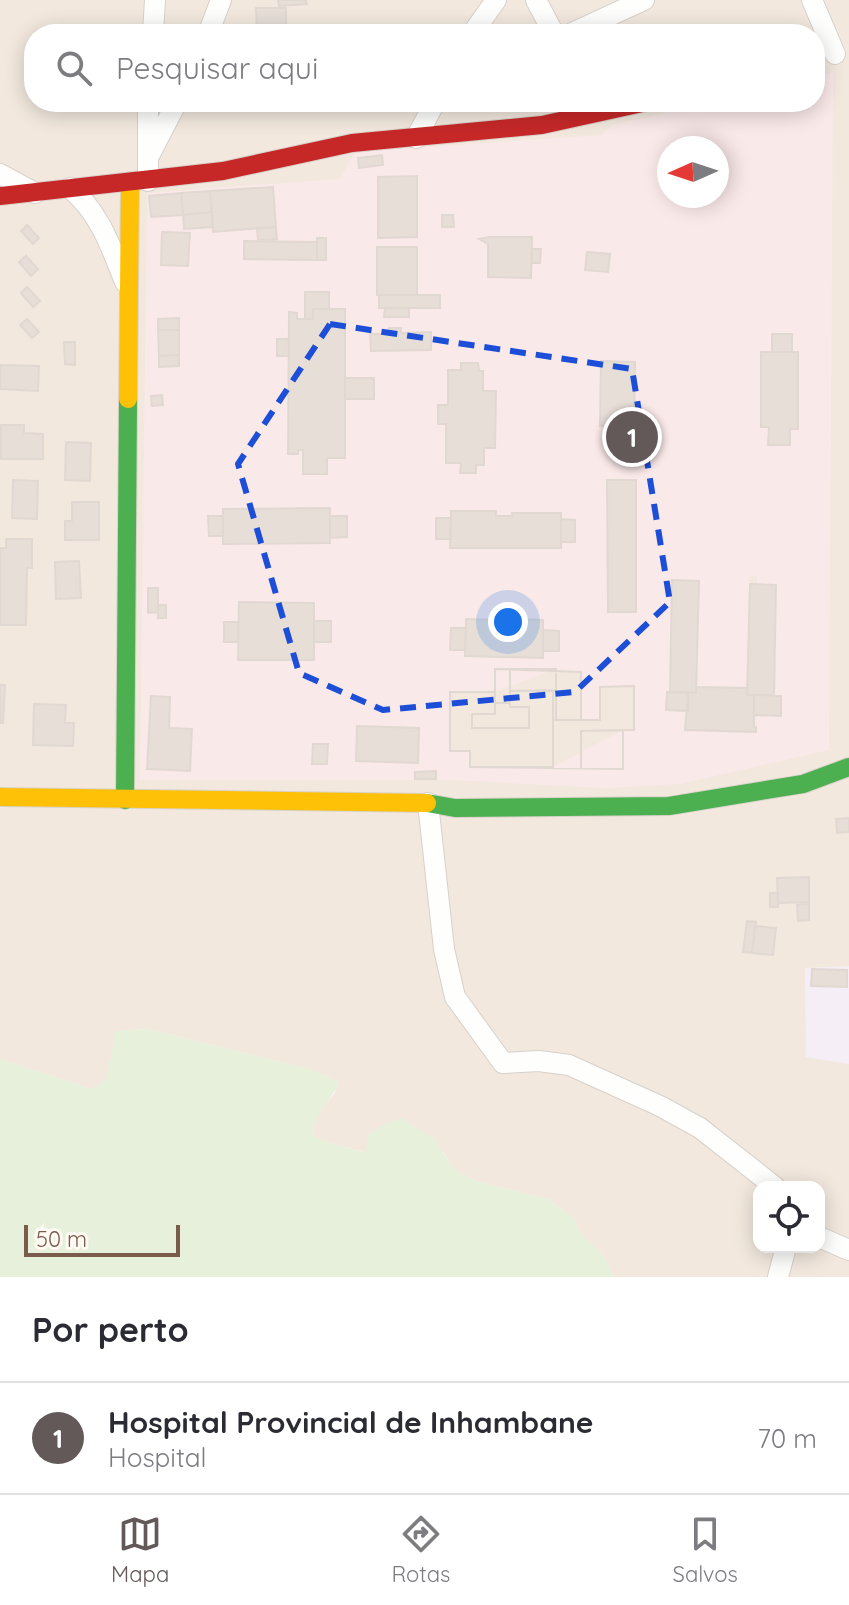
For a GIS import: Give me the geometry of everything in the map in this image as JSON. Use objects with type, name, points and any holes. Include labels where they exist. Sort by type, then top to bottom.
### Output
[{"type":"street","points":[[154,24],[155,0]]},
{"type":"street","points":[[212,24],[221,0]]},
{"type":"street","points":[[479,24],[496,0]]},
{"type":"street","points":[[536,0],[549,24]]},
{"type":"street","points":[[592,24],[644,0]]},
{"type":"street","points":[[812,0],[821,24]]},
{"type":"street","points":[[825,34],[833,55]]},
{"type":"street","points":[[148,112],[148,157]]},
{"type":"street","points":[[125,800],[129,290],[139,182],[148,157],[172,112]]},
{"type":"street","points":[[416,138],[430,112]]},
{"type":"street","points":[[0,196],[223,171],[352,143],[542,125],[601,112]]},
{"type":"street","points":[[0,174],[35,193]]},
{"type":"street","points":[[70,188],[87,202],[100,222],[129,290]]},
{"type":"street","points":[[0,797],[428,803],[455,808],[669,806],[803,784],[849,767]]},
{"type":"street","points":[[428,803],[444,949],[455,997],[503,1063],[539,1061],[569,1065],[660,1106],[700,1128],[767,1181]]},
{"type":"street","points":[[825,1240],[849,1250]]},
{"type":"street","points":[[778,1277],[784,1253]]},
{"type":"highlighted area","points":[[330,324],[632,369],[670,602],[575,692],[383,710],[299,673],[238,464]]},
{"type":"shaded area","points":[[0,0],[849,0],[849,1277],[614,1277],[604,1257],[578,1231],[574,1219],[550,1200],[478,1182],[453,1169],[444,1152],[367,1153],[312,1135],[317,1113],[334,1094],[339,1082],[309,1069],[148,1029],[116,1031],[107,1079],[92,1089],[0,1059]]},
{"type":"shaded area","points":[[833,72],[829,750],[680,784],[605,788],[451,780],[140,780],[147,193],[340,179],[355,152],[602,135],[612,125],[669,112],[825,112],[825,74]],"holes":[[[378,177],[417,177],[417,237],[378,237]],[[273,187],[277,239],[258,240],[257,228],[184,229],[183,215],[151,217],[149,196]],[[162,233],[190,234],[188,266],[161,265]],[[532,237],[532,249],[540,249],[540,262],[532,263],[531,278],[488,277],[488,244],[480,239]],[[318,238],[326,238],[325,260],[244,258],[244,241],[317,242]],[[587,252],[610,254],[608,272],[586,270]],[[305,292],[329,292],[329,309],[345,309],[345,378],[374,378],[374,399],[345,399],[345,457],[327,458],[327,474],[303,474],[303,450],[298,450],[289,356],[277,355],[277,340],[289,339],[289,313],[297,313],[297,319],[305,319]],[[379,295],[440,295],[440,308],[409,308],[409,317],[384,316],[385,308],[379,308]],[[178,318],[179,366],[159,366],[158,319]],[[389,328],[401,328],[401,333],[431,350],[371,351],[370,335],[389,334]],[[772,334],[792,334],[792,352],[798,353],[798,429],[790,429],[790,445],[769,445],[769,427],[761,427],[761,352],[772,352]],[[601,362],[617,424],[617,427],[600,426]],[[462,363],[478,363],[479,371],[483,371],[483,391],[496,391],[495,447],[484,448],[484,465],[476,465],[476,473],[461,473],[461,463],[446,463],[446,424],[439,405],[448,405],[448,370],[461,370]],[[607,481],[636,481],[636,612],[608,612]],[[330,509],[330,516],[347,517],[347,537],[330,538],[330,543],[224,544],[223,536],[209,536],[208,517]],[[451,511],[495,511],[496,516],[560,513],[561,519],[575,520],[575,541],[561,542],[560,548],[451,548],[451,539],[436,538],[451,518]],[[750,576],[757,576],[757,584],[776,585],[774,695],[781,696],[780,716],[754,715],[756,732],[685,729],[688,711],[666,710],[667,692],[670,692],[673,580],[699,581],[696,687],[747,688]],[[239,602],[314,603],[314,621],[331,642],[314,642],[313,660],[239,660],[238,642],[224,642],[224,623],[238,622]],[[515,619],[543,620],[543,630],[559,631],[559,651],[543,651],[542,658],[466,656],[465,650],[450,650],[451,628],[466,628],[466,620],[514,625]],[[556,669],[556,672],[581,672],[581,720],[600,720],[600,687],[634,687],[634,730],[623,730],[553,767],[471,767],[470,751],[450,751],[450,692],[495,692]],[[151,696],[170,697],[169,728],[148,768]],[[357,726],[419,728],[418,763],[356,761]]]},
{"type":"shaded area","points":[[849,966],[849,1064],[806,1057],[805,968]]},
{"type":"green space","points":[[148,1029],[309,1069],[339,1082],[320,1112],[312,1135],[366,1153],[368,1135],[401,1118],[434,1138],[454,1169],[478,1182],[550,1200],[574,1219],[579,1231],[604,1257],[614,1277],[0,1277],[0,1059],[92,1089],[107,1079],[116,1031]]},
{"type":"building","points":[[278,0],[306,0],[307,4],[279,6]]},
{"type":"building","points":[[256,8],[286,8],[286,24],[257,24]]},
{"type":"building","points":[[382,155],[383,165],[359,168],[358,158]]},
{"type":"building","points":[[417,176],[417,237],[378,238],[378,177]]},
{"type":"building","points":[[273,187],[276,227],[213,232],[210,191]]},
{"type":"building","points":[[210,191],[212,212],[183,215],[181,193]]},
{"type":"building","points":[[181,193],[183,215],[151,217],[149,196]]},
{"type":"building","points":[[212,212],[213,227],[184,229],[183,215]]},
{"type":"building","points":[[442,215],[453,215],[454,227],[442,227]]},
{"type":"building","points":[[27,225],[39,238],[33,244],[21,231]]},
{"type":"building","points":[[276,227],[277,239],[258,240],[257,228]]},
{"type":"building","points":[[162,232],[190,233],[188,266],[161,265]]},
{"type":"building","points":[[532,237],[531,278],[488,277],[488,244],[479,239]]},
{"type":"building","points":[[317,238],[326,238],[326,260],[317,260]]},
{"type":"building","points":[[244,241],[317,242],[317,260],[244,259]]},
{"type":"building","points":[[377,247],[417,247],[417,295],[377,295]]},
{"type":"building","points":[[532,249],[541,249],[540,263],[532,263]]},
{"type":"building","points":[[587,252],[610,254],[608,272],[585,270]]},
{"type":"building","points":[[26,256],[38,269],[31,276],[19,262]]},
{"type":"building","points":[[27,287],[40,301],[33,307],[21,293]]},
{"type":"building","points":[[305,292],[329,292],[329,309],[313,309],[313,319],[305,319]]},
{"type":"building","points":[[379,295],[440,295],[440,308],[379,308]]},
{"type":"building","points":[[385,308],[409,308],[409,317],[384,317]]},
{"type":"building","points":[[313,309],[345,309],[345,458],[327,458],[327,474],[303,474],[303,450],[298,450],[298,454],[288,454],[289,312],[297,313],[297,319],[313,319]]},
{"type":"building","points":[[179,318],[179,330],[158,330],[158,319]]},
{"type":"building","points":[[27,319],[39,332],[32,338],[20,325]]},
{"type":"building","points":[[389,328],[401,328],[401,333],[431,332],[431,350],[371,351],[370,334],[389,334]]},
{"type":"building","points":[[158,330],[179,330],[179,355],[159,356]]},
{"type":"building","points":[[772,334],[792,334],[792,352],[772,352]]},
{"type":"building","points":[[277,339],[289,339],[289,356],[277,356]]},
{"type":"building","points":[[64,342],[75,342],[75,365],[65,364]]},
{"type":"building","points":[[761,352],[798,352],[798,429],[790,429],[790,445],[768,445],[769,427],[761,427]]},
{"type":"building","points":[[179,355],[179,366],[159,367],[159,356]]},
{"type":"building","points":[[601,361],[635,362],[634,425],[600,426]]},
{"type":"building","points":[[461,363],[478,363],[479,371],[483,371],[483,391],[496,391],[495,448],[484,448],[484,465],[476,465],[476,473],[460,473],[461,463],[446,463],[446,424],[438,424],[438,405],[448,405],[448,370],[461,370]]},
{"type":"building","points":[[0,365],[39,366],[38,391],[0,389]]},
{"type":"building","points":[[345,378],[374,378],[374,399],[345,399]]},
{"type":"building","points":[[162,395],[163,405],[152,406],[151,396]]},
{"type":"building","points":[[1,425],[24,425],[24,433],[43,434],[43,459],[1,459]]},
{"type":"building","points":[[66,442],[91,443],[90,481],[65,480]]},
{"type":"building","points":[[13,480],[38,481],[37,519],[12,518]]},
{"type":"building","points":[[607,480],[636,480],[636,612],[608,612]]},
{"type":"building","points":[[72,502],[99,502],[99,540],[65,540],[65,521],[72,521]]},
{"type":"building","points":[[330,508],[330,543],[223,544],[223,509]]},
{"type":"building","points":[[451,511],[496,511],[496,516],[561,513],[561,548],[450,548]]},
{"type":"building","points":[[208,516],[223,516],[223,536],[209,536]]},
{"type":"building","points":[[330,516],[347,516],[347,537],[330,538]]},
{"type":"building","points":[[436,518],[451,518],[451,539],[436,539]]},
{"type":"building","points":[[561,519],[575,520],[575,542],[561,542]]},
{"type":"building","points":[[6,539],[32,539],[32,568],[27,568],[26,625],[0,625],[0,548],[6,548]]},
{"type":"building","points":[[79,561],[81,598],[56,599],[55,562]]},
{"type":"building","points":[[672,580],[699,581],[696,693],[670,692]]},
{"type":"building","points":[[750,584],[776,585],[774,695],[747,695]]},
{"type":"building","points":[[148,588],[158,588],[158,612],[148,613]]},
{"type":"building","points":[[239,602],[314,603],[314,660],[238,660]]},
{"type":"building","points":[[158,605],[166,605],[166,618],[158,618]]},
{"type":"building","points":[[466,619],[496,620],[496,624],[514,625],[514,619],[543,620],[543,658],[465,656]]},
{"type":"building","points":[[314,621],[331,621],[331,642],[314,642]]},
{"type":"building","points":[[224,622],[238,622],[238,642],[224,642]]},
{"type":"building","points":[[451,628],[466,628],[465,650],[450,650]]},
{"type":"building","points":[[543,630],[559,631],[559,651],[543,651]]},
{"type":"building","points":[[495,669],[581,672],[581,720],[600,720],[600,687],[634,686],[634,730],[623,730],[623,769],[470,767],[470,751],[450,751],[450,692],[495,692]],"holes":[[[556,690],[556,720],[553,720],[553,691]],[[495,703],[529,707],[529,728],[472,728],[472,714],[495,714]]]},
{"type":"building","points":[[495,669],[510,669],[510,703],[495,703]]},
{"type":"building","points":[[510,669],[556,669],[556,690],[510,691]]},
{"type":"building","points":[[556,672],[581,672],[581,720],[556,720]]},
{"type":"building","points":[[0,685],[5,685],[3,723],[0,723]]},
{"type":"building","points":[[634,686],[634,730],[581,731],[581,769],[553,769],[553,720],[600,720],[600,687]]},
{"type":"building","points":[[696,687],[747,688],[747,695],[754,695],[756,732],[685,730],[688,692],[696,693]]},
{"type":"building","points":[[510,691],[553,691],[553,767],[470,767],[470,751],[450,751],[450,692],[495,692],[495,714],[472,714],[472,728],[529,728],[529,707],[510,707]]},
{"type":"building","points":[[667,692],[688,692],[688,711],[666,710]]},
{"type":"building","points":[[754,695],[781,696],[781,716],[754,715]]},
{"type":"building","points":[[151,696],[170,697],[169,728],[192,729],[190,771],[147,769]]},
{"type":"building","points":[[34,704],[66,705],[65,723],[74,723],[73,746],[33,745]]},
{"type":"building","points":[[357,726],[419,728],[418,763],[356,761]]},
{"type":"building","points":[[623,730],[623,769],[581,769],[581,731]]},
{"type":"building","points":[[313,744],[328,744],[327,764],[312,764]]},
{"type":"building","points":[[436,771],[436,779],[415,779],[415,772]]},
{"type":"building","points":[[849,818],[849,832],[837,833],[836,819]]},
{"type":"building","points":[[809,877],[809,902],[778,903],[777,878]]},
{"type":"building","points":[[770,893],[778,893],[778,907],[770,907]]},
{"type":"building","points":[[809,904],[809,920],[798,921],[797,905]]},
{"type":"building","points":[[747,921],[756,922],[752,953],[743,952]]},
{"type":"building","points":[[755,926],[776,928],[773,955],[752,953]]},
{"type":"building","points":[[812,969],[847,970],[847,987],[811,986]]},
{"type":"traffic: fast","points":[[125,800],[128,399]]},
{"type":"traffic: fast","points":[[427,803],[455,808],[669,806],[803,784],[849,767]]},
{"type":"traffic: slow","points":[[128,399],[130,183]]},
{"type":"traffic: slow","points":[[0,797],[427,803]]},
{"type":"traffic: jam","points":[[0,196],[223,171],[352,143],[542,125],[601,112]]},
{"type":"place","name":"Hospital Provincial de Inhambane","points":[[632,437]]}]
